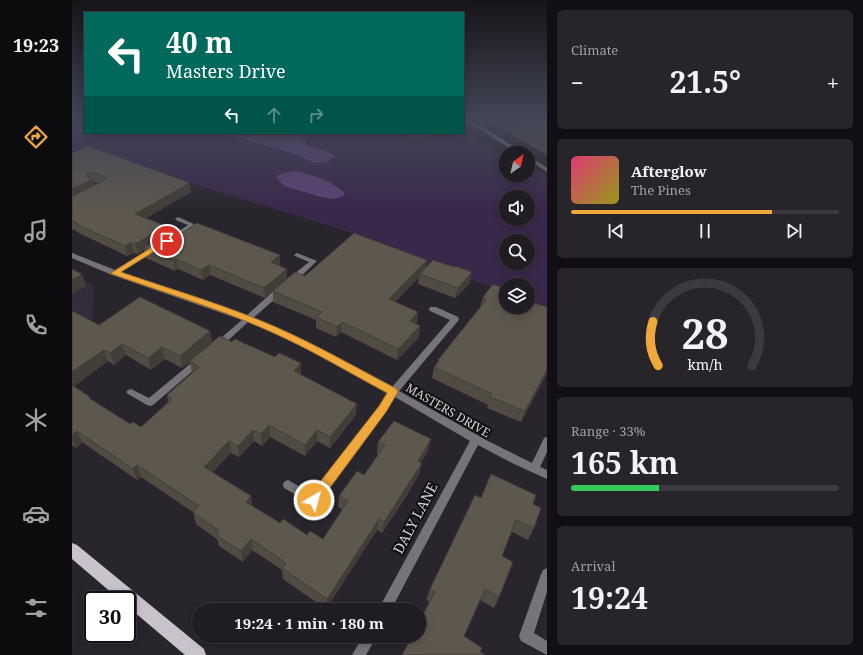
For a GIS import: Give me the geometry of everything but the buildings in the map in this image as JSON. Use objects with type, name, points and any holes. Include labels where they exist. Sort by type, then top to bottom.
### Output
[{"type":"main road","points":[[72,550],[198,655]]},
{"type":"street","points":[[535,162],[547,170]]},
{"type":"street","points":[[167,241],[193,225],[178,219]]},
{"type":"street","points":[[115,273],[161,245]]},
{"type":"street","name":"MASTERS DRIVE","points":[[72,255],[115,273],[248,318],[302,342],[393,392],[475,441],[547,475]]},
{"type":"street","points":[[131,392],[150,403],[314,261],[297,255]]},
{"type":"street","points":[[288,485],[314,500],[383,409],[393,392],[455,319],[433,309]]},
{"type":"street","name":"DALY LANE","points":[[388,603],[475,441]]},
{"type":"street","points":[[534,470],[547,441]]},
{"type":"street","points":[[547,574],[526,636],[547,648]]},
{"type":"street","points":[[359,655],[366,643]]},
{"type":"shaded area","points":[[72,150],[493,150],[499,154],[499,182],[535,182],[535,168],[547,176],[547,308],[535,304],[535,278],[499,278],[499,290],[346,231],[206,188],[91,150],[72,158]]},
{"type":"shaded area","points":[[280,150],[320,150],[336,156],[327,162],[314,163],[298,155]]},
{"type":"shaded area","points":[[293,171],[320,178],[334,185],[345,193],[343,196],[334,199],[321,197],[284,186],[276,177],[280,174]]},
{"type":"shaded area","points":[[72,274],[94,286],[93,325],[72,339]]},
{"type":"route","points":[[167,241],[115,273],[248,318],[302,342],[393,392],[383,409],[314,500]]}]
